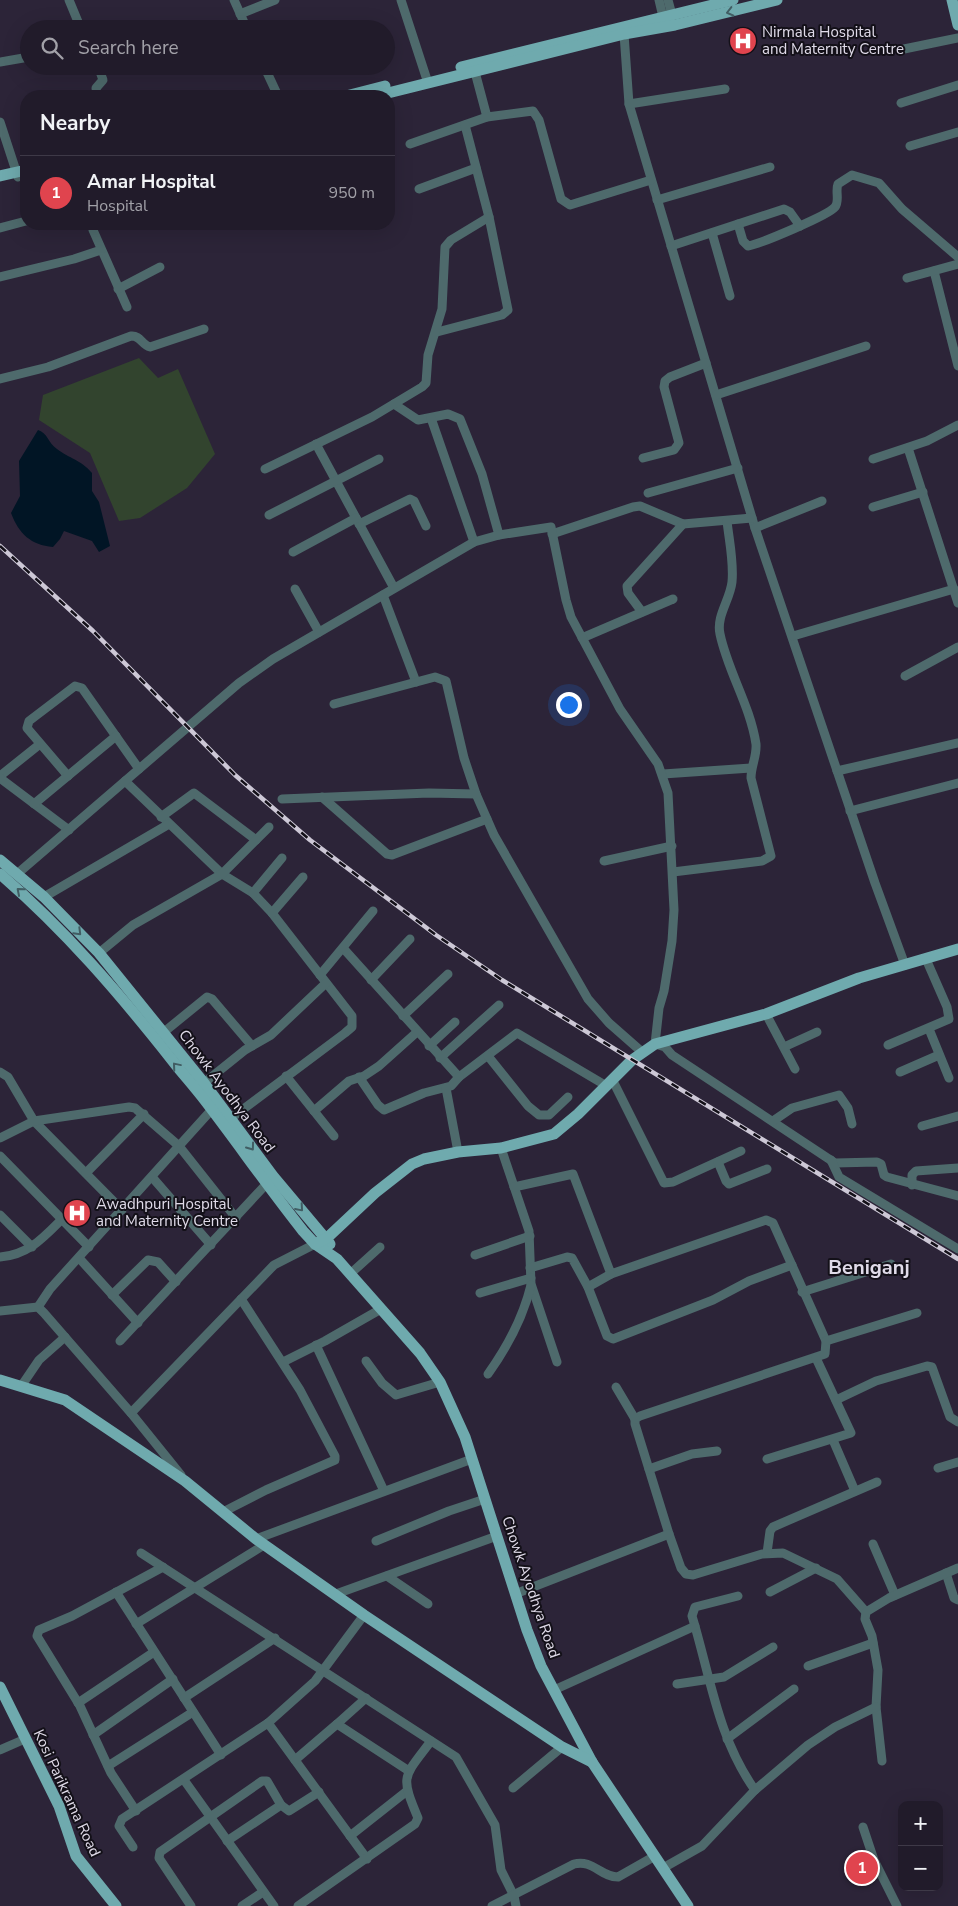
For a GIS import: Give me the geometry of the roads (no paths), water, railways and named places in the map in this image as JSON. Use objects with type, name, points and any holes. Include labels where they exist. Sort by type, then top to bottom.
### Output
[{"type":"main road","points":[[395,90],[733,0]]},
{"type":"main road","points":[[376,90],[475,72],[624,34],[675,25],[777,0]]},
{"type":"main road","points":[[952,0],[958,25]]},
{"type":"main road","points":[[0,176],[20,174]]},
{"type":"main road","points":[[0,181],[20,175]]},
{"type":"main road","points":[[0,860],[44,897]]},
{"type":"main road","points":[[0,874],[37,906],[80,950],[215,1106],[315,1244],[337,1259]]},
{"type":"main road","name":"Chowk Ayodhya Road","points":[[44,897],[99,953],[161,1028],[204,1083],[215,1106],[230,1119],[269,1180]]},
{"type":"main road","points":[[315,1244],[327,1238],[400,1172],[424,1159],[458,1152],[501,1148],[554,1134],[578,1114],[608,1082],[642,1052],[655,1044],[766,1014],[859,978],[958,949]]},
{"type":"main road","points":[[269,1180],[327,1238],[337,1259]]},
{"type":"main road","name":"Chowk Ayodhya Road","points":[[337,1259],[420,1353],[440,1382],[455,1413],[472,1459],[527,1630],[554,1690],[592,1762],[688,1906]]},
{"type":"main road","points":[[0,1380],[22,1385],[65,1400],[185,1481],[260,1542],[364,1615],[562,1747],[592,1762]]},
{"type":"main road","name":"Kosi Parikrama Road","points":[[0,1687],[59,1806],[76,1856],[116,1906]]},
{"type":"street","points":[[68,0],[77,20]]},
{"type":"street","points":[[234,0],[243,20]]},
{"type":"street","points":[[240,14],[275,0]]},
{"type":"street","points":[[401,0],[427,80]]},
{"type":"street","points":[[659,0],[668,16]]},
{"type":"street","points":[[668,0],[668,16]]},
{"type":"street","points":[[624,34],[628,104],[755,528],[793,636],[850,811],[905,965]]},
{"type":"street","points":[[904,49],[958,38]]},
{"type":"street","points":[[0,62],[20,59]]},
{"type":"street","points":[[475,72],[487,117]]},
{"type":"street","points":[[96,90],[103,78],[102,75]]},
{"type":"street","points":[[268,75],[275,90]]},
{"type":"street","points":[[901,103],[958,85]]},
{"type":"street","points":[[628,104],[726,88]]},
{"type":"street","points":[[410,144],[487,117],[533,111],[536,113],[561,199],[566,204],[570,205],[651,180]]},
{"type":"street","points":[[0,122],[20,169]]},
{"type":"street","points":[[437,332],[502,315],[508,310],[488,217],[465,125]]},
{"type":"street","points":[[910,146],[958,132]]},
{"type":"street","points":[[658,200],[770,167]]},
{"type":"street","points":[[418,189],[476,168]]},
{"type":"street","points":[[738,224],[743,241],[748,246],[800,226],[833,210],[837,203],[838,184],[852,176],[879,183],[902,209],[956,252]]},
{"type":"street","points":[[671,246],[786,209],[800,226]]},
{"type":"street","points":[[265,469],[394,404],[426,383],[428,355],[437,332],[442,309],[445,247],[451,240],[488,217]]},
{"type":"street","points":[[0,228],[20,223]]},
{"type":"street","points":[[93,230],[126,307]]},
{"type":"street","points":[[712,233],[730,296]]},
{"type":"street","points":[[0,277],[74,259],[101,250]]},
{"type":"street","points":[[907,278],[958,264]]},
{"type":"street","points":[[118,289],[160,267]]},
{"type":"street","points":[[934,271],[958,366]]},
{"type":"street","points":[[0,379],[48,367],[132,336],[138,337],[145,345],[150,347],[204,329]]},
{"type":"street","points":[[716,394],[866,346]]},
{"type":"street","points":[[642,458],[674,450],[679,443],[664,387],[665,382],[670,377],[706,363]]},
{"type":"street","points":[[394,404],[418,420],[448,414],[454,415],[464,424],[482,474],[499,535]]},
{"type":"street","points":[[432,418],[474,542]]},
{"type":"street","points":[[873,459],[942,435],[958,425]]},
{"type":"street","points":[[316,444],[394,588]]},
{"type":"street","points":[[908,448],[958,602]]},
{"type":"street","points":[[269,515],[379,459]]},
{"type":"street","points":[[648,493],[738,468]]},
{"type":"street","points":[[874,508],[923,492]]},
{"type":"street","points":[[293,552],[357,521],[410,499],[414,501],[426,526]]},
{"type":"street","points":[[755,528],[822,501]]},
{"type":"street","points":[[552,534],[633,506],[640,506],[683,524],[752,518]]},
{"type":"street","points":[[673,872],[762,861],[771,856],[751,778],[751,768],[756,754],[754,736],[749,714],[720,629],[720,619],[732,580],[727,521]]},
{"type":"street","points":[[642,612],[628,593],[628,586],[683,524]]},
{"type":"street","points":[[17,874],[240,683],[273,658],[474,542],[499,535],[550,527],[566,600],[582,638],[620,709],[663,774],[668,793],[674,910],[672,940],[664,991],[659,1008],[655,1044],[666,1047],[672,1055],[831,1160],[842,1164],[877,1162],[881,1164],[884,1175],[887,1177],[958,1196]]},
{"type":"street","points":[[295,589],[319,632]]},
{"type":"street","points":[[793,636],[954,590]]},
{"type":"street","points":[[383,594],[416,682]]},
{"type":"street","points":[[582,638],[673,599]]},
{"type":"street","points":[[905,676],[958,647]]},
{"type":"street","points":[[334,704],[435,677],[442,678],[449,686],[464,758],[487,819],[588,999],[609,1023],[642,1052]]},
{"type":"street","points":[[68,776],[28,731],[27,724],[75,686],[82,688],[139,769]]},
{"type":"street","points":[[34,804],[116,736]]},
{"type":"street","points":[[837,771],[958,743]]},
{"type":"street","points":[[40,744],[0,777],[68,830]]},
{"type":"street","points":[[663,774],[751,768]]},
{"type":"street","points":[[125,781],[222,874],[253,893],[272,913],[352,1016],[352,1027],[230,1119]]},
{"type":"street","points":[[850,811],[958,782]]},
{"type":"street","points":[[161,817],[194,793],[256,840]]},
{"type":"street","points":[[282,799],[476,794]]},
{"type":"street","points":[[322,797],[387,854],[392,855],[487,819]]},
{"type":"street","points":[[44,897],[169,824]]},
{"type":"street","points":[[99,953],[133,925],[222,874],[269,827]]},
{"type":"street","points":[[604,861],[672,846]]},
{"type":"street","points":[[253,893],[282,858]]},
{"type":"street","points":[[272,913],[303,877]]},
{"type":"street","points":[[320,975],[373,911]]},
{"type":"street","points":[[371,980],[410,939]]},
{"type":"street","points":[[343,948],[429,1046],[459,1077]]},
{"type":"street","points":[[888,1045],[945,1022],[950,1015],[926,959]]},
{"type":"street","points":[[403,1016],[448,974]]},
{"type":"street","points":[[204,1083],[252,1046],[271,1034],[326,983]]},
{"type":"street","points":[[161,1028],[207,997],[212,999],[252,1046]]},
{"type":"street","points":[[440,1058],[499,1005]]},
{"type":"street","points":[[766,1014],[795,1069]]},
{"type":"street","points":[[429,1046],[455,1022]]},
{"type":"street","points":[[929,1029],[949,1078]]},
{"type":"street","points":[[314,1112],[349,1081],[379,1066],[417,1032]]},
{"type":"street","points":[[784,1047],[817,1032]]},
{"type":"street","points":[[359,1077],[378,1106],[384,1110],[424,1093],[446,1088],[457,1082],[459,1077],[517,1033],[608,1082],[664,1183],[673,1182],[741,1151]]},
{"type":"street","points":[[900,1072],[939,1055]]},
{"type":"street","points":[[488,1056],[528,1106],[539,1116],[549,1115],[568,1097]]},
{"type":"street","points":[[0,1072],[8,1077],[34,1121],[122,1210]]},
{"type":"street","points":[[286,1076],[334,1136]]},
{"type":"street","points":[[446,1088],[458,1152]]},
{"type":"street","points":[[773,1121],[792,1108],[839,1094],[848,1108],[852,1124]]},
{"type":"street","points":[[38,1307],[50,1289],[215,1106]]},
{"type":"street","points":[[0,1138],[34,1121],[128,1107],[135,1108],[179,1146],[236,1218]]},
{"type":"street","points":[[86,1173],[144,1114]]},
{"type":"street","points":[[922,1126],[958,1116]]},
{"type":"street","points":[[488,1374],[509,1342],[523,1312],[531,1277],[530,1236],[501,1148]]},
{"type":"street","points":[[0,1156],[89,1247]]},
{"type":"street","points":[[831,1160],[839,1177],[958,1249]]},
{"type":"street","points":[[718,1162],[729,1184],[767,1169]]},
{"type":"street","points":[[912,1185],[912,1176],[916,1170],[958,1168]]},
{"type":"street","points":[[514,1187],[573,1174],[611,1274]]},
{"type":"street","points":[[152,1177],[211,1245]]},
{"type":"street","points":[[120,1341],[236,1218],[269,1180]]},
{"type":"street","points":[[0,1215],[32,1247]]},
{"type":"street","points":[[0,1257],[14,1256],[32,1247],[62,1219]]},
{"type":"street","points":[[588,1287],[611,1274],[771,1220],[802,1292],[826,1341],[825,1354],[816,1358],[676,1402],[635,1419]]},
{"type":"street","points":[[475,1254],[530,1236]]},
{"type":"street","points":[[131,1413],[274,1265],[315,1244]]},
{"type":"street","points":[[350,1274],[380,1247]]},
{"type":"street","points":[[480,1292],[531,1277],[567,1257],[572,1258],[588,1287],[607,1336],[614,1339],[713,1300],[749,1281],[792,1265]]},
{"type":"street","points":[[79,1258],[138,1322]]},
{"type":"street","points":[[112,1295],[148,1260],[158,1262],[176,1282]]},
{"type":"street","points":[[802,1292],[890,1264]]},
{"type":"street","points":[[531,1277],[557,1362]]},
{"type":"street","points":[[223,1512],[266,1490],[335,1460],[300,1390],[241,1299]]},
{"type":"street","points":[[283,1362],[316,1346],[377,1304]]},
{"type":"street","points":[[0,1311],[38,1307]]},
{"type":"street","points":[[38,1307],[131,1413],[185,1481]]},
{"type":"street","points":[[826,1341],[918,1313]]},
{"type":"street","points":[[22,1385],[39,1360],[65,1337]]},
{"type":"street","points":[[316,1346],[384,1492]]},
{"type":"street","points":[[767,1459],[851,1434],[816,1358]]},
{"type":"street","points":[[366,1361],[382,1383],[396,1394],[440,1382]]},
{"type":"street","points":[[836,1400],[876,1381],[927,1366],[932,1367],[950,1416],[958,1422]]},
{"type":"street","points":[[616,1387],[635,1419],[669,1534],[681,1568],[686,1574],[693,1575],[767,1553],[783,1553],[837,1579],[866,1612],[865,1619],[873,1644],[878,1670],[876,1707],[882,1761]]},
{"type":"street","points":[[833,1440],[855,1491]]},
{"type":"street","points":[[649,1469],[692,1454],[717,1451]]},
{"type":"street","points":[[136,1624],[196,1588],[260,1542],[472,1459]]},
{"type":"street","points":[[938,1468],[958,1462]]},
{"type":"street","points":[[767,1553],[770,1531],[773,1527],[877,1482]]},
{"type":"street","points":[[376,1541],[434,1517],[486,1499]]},
{"type":"street","points":[[515,1594],[669,1534]]},
{"type":"street","points":[[336,1594],[497,1536]]},
{"type":"street","points":[[873,1544],[895,1595]]},
{"type":"street","points":[[141,1553],[323,1669],[456,1757],[473,1790],[490,1816],[498,1836],[501,1870],[514,1896],[516,1906]]},
{"type":"street","points":[[136,1810],[108,1766],[78,1703],[37,1636],[39,1630],[163,1567]]},
{"type":"street","points":[[770,1592],[816,1568]]},
{"type":"street","points":[[866,1612],[895,1595],[958,1568]]},
{"type":"street","points":[[946,1573],[954,1598],[958,1600]]},
{"type":"street","points":[[387,1576],[428,1604]]},
{"type":"street","points":[[116,1592],[221,1755]]},
{"type":"street","points":[[738,1596],[696,1607],[692,1616],[727,1739],[736,1761],[755,1790]]},
{"type":"street","points":[[132,1847],[119,1826],[120,1823],[136,1810],[268,1724],[315,1681],[364,1615]]},
{"type":"street","points":[[554,1690],[695,1626]]},
{"type":"street","points":[[184,1698],[275,1638]]},
{"type":"street","points":[[808,1666],[873,1644]]},
{"type":"street","points":[[677,1684],[710,1680],[733,1672],[773,1647]]},
{"type":"street","points":[[78,1703],[154,1652]]},
{"type":"street","points":[[93,1735],[173,1679]]},
{"type":"street","points":[[727,1739],[794,1689]]},
{"type":"street","points":[[295,1760],[366,1698]]},
{"type":"street","points":[[663,1868],[702,1846],[755,1790],[808,1745],[835,1727],[876,1707]]},
{"type":"street","points":[[108,1766],[193,1712]]},
{"type":"street","points":[[268,1724],[367,1859]]},
{"type":"street","points":[[337,1724],[408,1771]]},
{"type":"street","points":[[0,1750],[25,1739]]},
{"type":"street","points":[[298,1906],[417,1822],[418,1818],[405,1786],[408,1771],[430,1741]]},
{"type":"street","points":[[513,1788],[562,1747]]},
{"type":"street","points":[[184,1780],[274,1906]]},
{"type":"street","points":[[191,1906],[159,1855],[160,1852],[264,1780],[281,1806],[289,1811],[319,1792]]},
{"type":"street","points":[[350,1836],[407,1792]]},
{"type":"street","points":[[227,1841],[281,1806]]},
{"type":"street","points":[[863,1827],[881,1876],[897,1906]]},
{"type":"street","points":[[492,1906],[574,1864],[588,1863],[611,1877],[618,1877],[655,1856]]},
{"type":"street","points":[[242,1906],[263,1892]]},
{"type":"water","points":[[38,430],[44,433],[57,449],[83,465],[92,473],[92,491],[99,502],[110,546],[99,552],[92,541],[64,531],[53,547],[45,546],[32,541],[18,527],[11,513],[20,496],[19,461]]},
{"type":"railway","points":[[0,546],[93,631],[235,775],[310,840],[436,935],[502,980],[958,1259]]},
{"type":"place","name":"Nirmala Hospital and Maternity Centre","points":[[743,41]]},
{"type":"place","name":"Awadhpuri Hospital and Maternity Centre","points":[[77,1213]]},
{"type":"place","name":"Amar Hospital","points":[[862,1868]]},
{"type":"district","name":"Beniganj","points":[[869,1267]]}]
